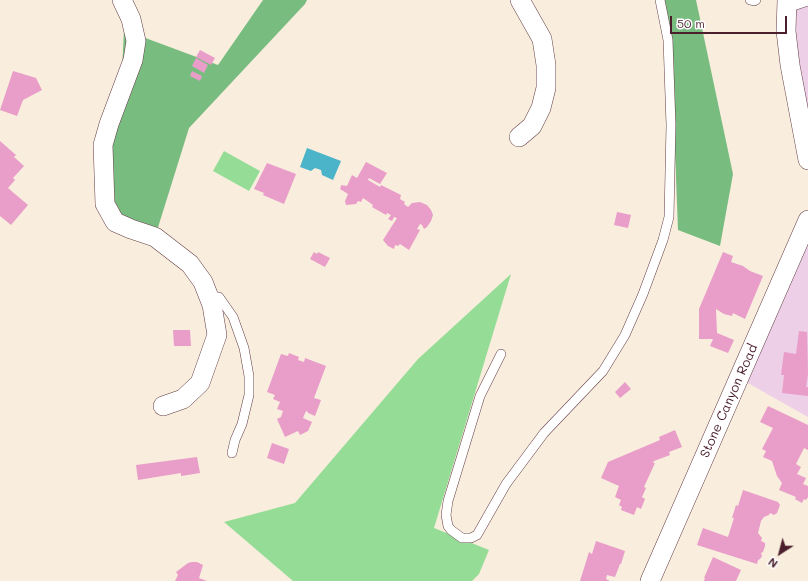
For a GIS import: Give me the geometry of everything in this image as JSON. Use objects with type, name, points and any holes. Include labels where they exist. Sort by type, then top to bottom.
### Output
[{"type":"street","points":[[122,0],[131,19],[136,41],[132,60],[103,145],[105,204],[115,222],[155,237],[190,264],[203,282],[212,306],[216,335],[200,383],[183,399],[163,406]]},
{"type":"street","points":[[519,137],[532,126],[541,108],[546,88],[546,65],[542,39],[520,0]]},
{"type":"street","points":[[787,4],[786,31],[790,64],[808,160]]},
{"type":"street","name":"Stone Canyon Road","points":[[650,581],[807,223]]},
{"type":"lane","points":[[501,354],[480,396],[448,501],[446,515],[448,526],[462,538],[471,538],[477,535],[506,484],[544,433],[602,371],[625,335],[664,240],[670,217],[670,125],[668,40],[660,0]]},
{"type":"lane","points":[[750,0],[754,2],[756,0]]},
{"type":"lane","points":[[787,4],[808,1]]},
{"type":"lane","points":[[208,297],[219,297],[233,317],[244,348],[249,376],[248,395],[242,424],[235,440],[232,453]]},
{"type":"shaded area","points":[[787,0],[808,0],[808,160]]},
{"type":"shaded area","points":[[808,220],[808,417],[739,378]]},
{"type":"green space","points":[[263,0],[307,0],[305,4],[189,128],[155,237],[115,222],[109,124],[121,90],[124,30],[218,65]]},
{"type":"green space","points":[[661,0],[696,0],[733,174],[720,246],[678,230],[671,45]]},
{"type":"green space","points":[[224,151],[260,171],[249,191],[213,171]]},
{"type":"green space","points":[[511,274],[434,528],[489,550],[479,574],[472,581],[293,581],[224,522],[295,503],[418,359]]},
{"type":"water","points":[[307,148],[341,161],[333,180],[322,175],[321,170],[315,168],[311,171],[300,167]]},
{"type":"building","points":[[200,50],[215,58],[211,65],[196,57]]},
{"type":"building","points":[[196,58],[208,65],[204,73],[192,66]]},
{"type":"building","points":[[13,71],[36,78],[42,90],[23,100],[17,116],[0,110]]},
{"type":"building","points":[[192,71],[202,76],[200,81],[190,76]]},
{"type":"building","points":[[0,141],[16,155],[14,157],[24,166],[13,178],[15,180],[8,188],[28,205],[11,225],[0,216]]},
{"type":"building","points":[[366,162],[387,173],[380,184],[369,178],[368,180],[380,187],[381,185],[401,195],[400,199],[405,202],[404,204],[408,207],[412,203],[420,202],[427,205],[431,210],[433,215],[431,221],[424,229],[420,224],[417,229],[420,230],[409,250],[400,244],[398,246],[395,245],[394,249],[388,246],[383,240],[397,218],[394,217],[392,221],[388,219],[391,215],[387,213],[386,215],[372,207],[373,205],[363,198],[361,202],[358,201],[356,204],[346,205],[345,201],[348,194],[340,189],[341,185],[347,186],[352,175],[357,178]]},
{"type":"building","points":[[267,163],[296,174],[284,204],[263,195],[264,193],[254,189]]},
{"type":"building","points":[[617,212],[631,215],[628,228],[614,225]]},
{"type":"building","points":[[314,252],[317,254],[318,252],[330,258],[325,267],[310,259]]},
{"type":"building","points":[[723,252],[733,256],[731,262],[763,276],[745,319],[733,313],[732,316],[724,314],[716,309],[717,333],[734,340],[728,353],[710,346],[713,339],[699,339],[699,309]]},
{"type":"building","points":[[807,328],[808,374],[806,387],[808,387],[808,396],[782,393],[784,375],[781,375],[784,352],[796,354],[799,331],[807,332]]},
{"type":"building","points":[[173,330],[190,330],[191,346],[174,346]]},
{"type":"building","points":[[289,353],[299,357],[298,360],[304,362],[305,358],[326,366],[314,398],[321,400],[315,416],[306,411],[303,418],[312,422],[308,431],[300,435],[298,431],[285,437],[277,419],[281,417],[283,411],[277,409],[280,402],[273,399],[275,395],[267,392],[281,354],[288,356]]},
{"type":"building","points":[[625,382],[631,389],[620,398],[615,392]]},
{"type":"building","points":[[768,406],[808,425],[808,450],[804,448],[796,464],[801,467],[797,474],[806,478],[803,484],[808,486],[808,497],[806,500],[804,499],[802,503],[795,499],[796,497],[779,490],[782,483],[777,476],[772,461],[763,457],[766,451],[762,449],[773,428],[760,422]]},
{"type":"building","points":[[675,430],[682,447],[669,452],[670,455],[654,461],[653,463],[655,463],[644,487],[646,488],[642,497],[645,499],[641,509],[637,507],[634,515],[621,510],[622,507],[619,505],[621,500],[615,497],[619,486],[601,478],[608,462],[660,440],[659,437]]},
{"type":"building","points":[[272,443],[289,449],[284,464],[267,458]]},
{"type":"building","points":[[197,457],[200,473],[181,476],[181,473],[138,480],[136,465]]},
{"type":"building","points":[[743,490],[778,502],[780,505],[777,513],[774,515],[770,513],[761,521],[758,533],[762,538],[761,541],[765,543],[765,546],[763,552],[761,553],[762,556],[758,560],[757,564],[697,545],[703,528],[728,537],[734,518],[732,518],[736,505],[738,506]]},
{"type":"building","points":[[596,541],[625,551],[621,564],[615,577],[607,575],[606,579],[610,581],[580,581],[589,552],[592,554]]},
{"type":"building","points":[[713,557],[741,570],[736,581],[704,581]]},
{"type":"building","points":[[197,562],[203,565],[199,578],[207,581],[175,581],[178,575],[176,572],[188,563]]}]
